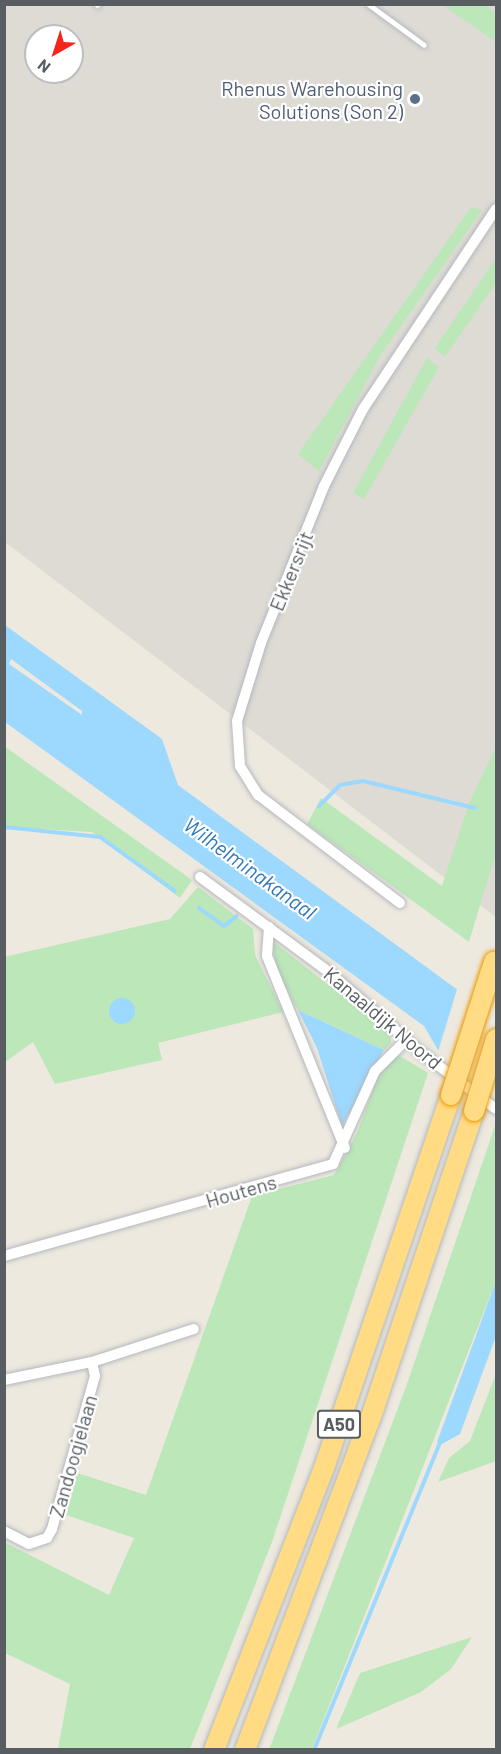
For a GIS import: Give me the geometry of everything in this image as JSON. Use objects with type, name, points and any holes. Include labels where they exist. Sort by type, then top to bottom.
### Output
[{"type":"highway","name":"A50","points":[[214,1749],[324,1468],[451,1095],[495,957]]},
{"type":"highway","name":"A50","points":[[245,1749],[374,1408],[496,1039]]},
{"type":"street","name":"Ekkersrijt","points":[[400,903],[258,795],[240,766],[237,721],[261,643],[363,409],[496,209]]},
{"type":"street","name":"Kanaaldijk Noord","points":[[200,877],[269,927],[496,1109]]},
{"type":"street","points":[[269,927],[267,956],[345,1148]]},
{"type":"street","name":"Houtens","points":[[4,1256],[327,1167],[345,1148],[375,1071],[407,1039]]},
{"type":"street","name":"Zandoogjelaan","points":[[4,1380],[92,1362],[194,1329]]},
{"type":"street","name":"Zandoogjelaan","points":[[4,1532],[29,1544],[39,1543],[52,1528],[95,1376],[92,1362]]},
{"type":"lane","points":[[369,4],[424,45]]},
{"type":"shaded area","points":[[4,5],[496,5],[496,917],[5,542]]},
{"type":"green space","points":[[443,5],[484,5],[496,14],[496,42]]},
{"type":"green space","points":[[471,207],[482,210],[380,356],[319,471],[298,454]]},
{"type":"green space","points":[[496,258],[496,283],[445,357],[435,348]]},
{"type":"green space","points":[[427,358],[439,367],[364,499],[353,493]]},
{"type":"green space","points":[[4,746],[192,880],[180,898],[92,832],[5,827]]},
{"type":"green space","points":[[496,747],[496,852],[469,942],[307,824],[321,798],[442,886],[470,801]]},
{"type":"green space","points":[[198,887],[253,929],[255,955],[283,1012],[158,1043],[162,1060],[55,1084],[33,1042],[5,1062],[4,957],[170,919]]},
{"type":"green space","points":[[271,940],[391,1034],[391,1043],[384,1050],[298,1010],[279,976]]},
{"type":"green space","points":[[398,1055],[428,1073],[272,1542],[190,1749],[58,1749],[70,1684],[5,1653],[4,1542],[109,1595],[134,1538],[66,1515],[77,1473],[146,1495],[252,1196],[334,1175],[357,1133],[380,1071]]},
{"type":"green space","points":[[496,1123],[496,1281],[312,1749],[269,1750],[407,1384]]},
{"type":"green space","points":[[496,1374],[496,1461],[438,1482],[449,1458],[470,1441]]},
{"type":"green space","points":[[472,1637],[451,1669],[421,1692],[336,1729],[360,1673]]},
{"type":"water","name":"Wilhelminakanaal","points":[[5,625],[162,739],[178,785],[496,1018],[442,1057],[424,1026],[5,722]],"holes":[[[11,659],[82,711],[82,715],[9,664]]]},
{"type":"water","points":[[122,998],[131,1002],[135,1011],[131,1020],[122,1024],[113,1020],[109,1011],[113,1002]]},
{"type":"water","points":[[298,1010],[384,1050],[342,1126],[317,1048]]},
{"type":"water","points":[[496,1281],[496,1336],[460,1434],[442,1444],[437,1442]]},
{"type":"pier","points":[[458,986],[496,1014],[496,1101],[437,1055]]},
{"type":"waterway","points":[[319,806],[340,785],[363,781],[475,808]]},
{"type":"waterway","points":[[4,827],[100,837],[175,891]]},
{"type":"waterway","points":[[199,908],[224,926],[237,916]]},
{"type":"waterway","points":[[314,1750],[440,1443]]},
{"type":"place","name":"Rhenus Warehousing Solutions (Son 2)","points":[[415,99]]}]
